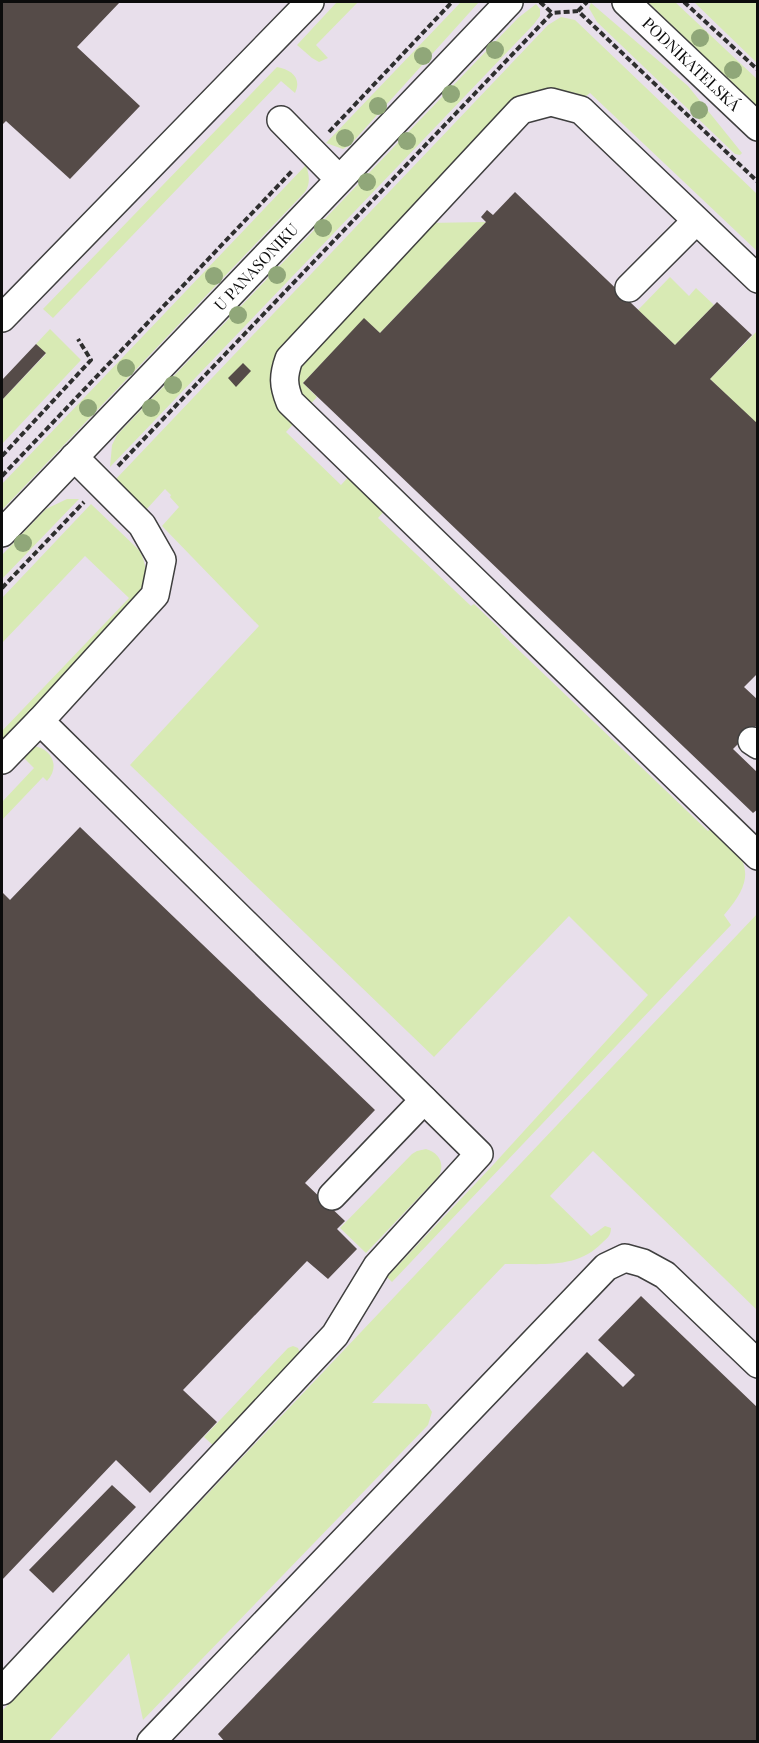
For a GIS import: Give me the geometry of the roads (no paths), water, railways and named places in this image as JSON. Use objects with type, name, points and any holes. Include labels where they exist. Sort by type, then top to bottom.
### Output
[{"type":"street","points":[[2,318],[310,2]]},
{"type":"street","name":"U PANASONIKU","points":[[2,533],[509,2]]},
{"type":"street","name":"PODNIKATELSKÁ","points":[[626,2],[758,128]]},
{"type":"street","points":[[758,279],[581,110],[551,102],[521,110],[289,358],[284,373],[284,386],[290,402],[758,856]]},
{"type":"street","points":[[281,120],[339,179]]},
{"type":"street","points":[[629,288],[696,221]]},
{"type":"street","points":[[2,760],[155,595],[162,560],[142,525],[74,457]]},
{"type":"street","points":[[2,1691],[335,1335],[377,1266],[479,1154],[40,721]]},
{"type":"street","points":[[332,1196],[424,1100]]},
{"type":"street","points":[[151,1742],[606,1267],[625,1258],[643,1263],[665,1275],[758,1364]]}]
